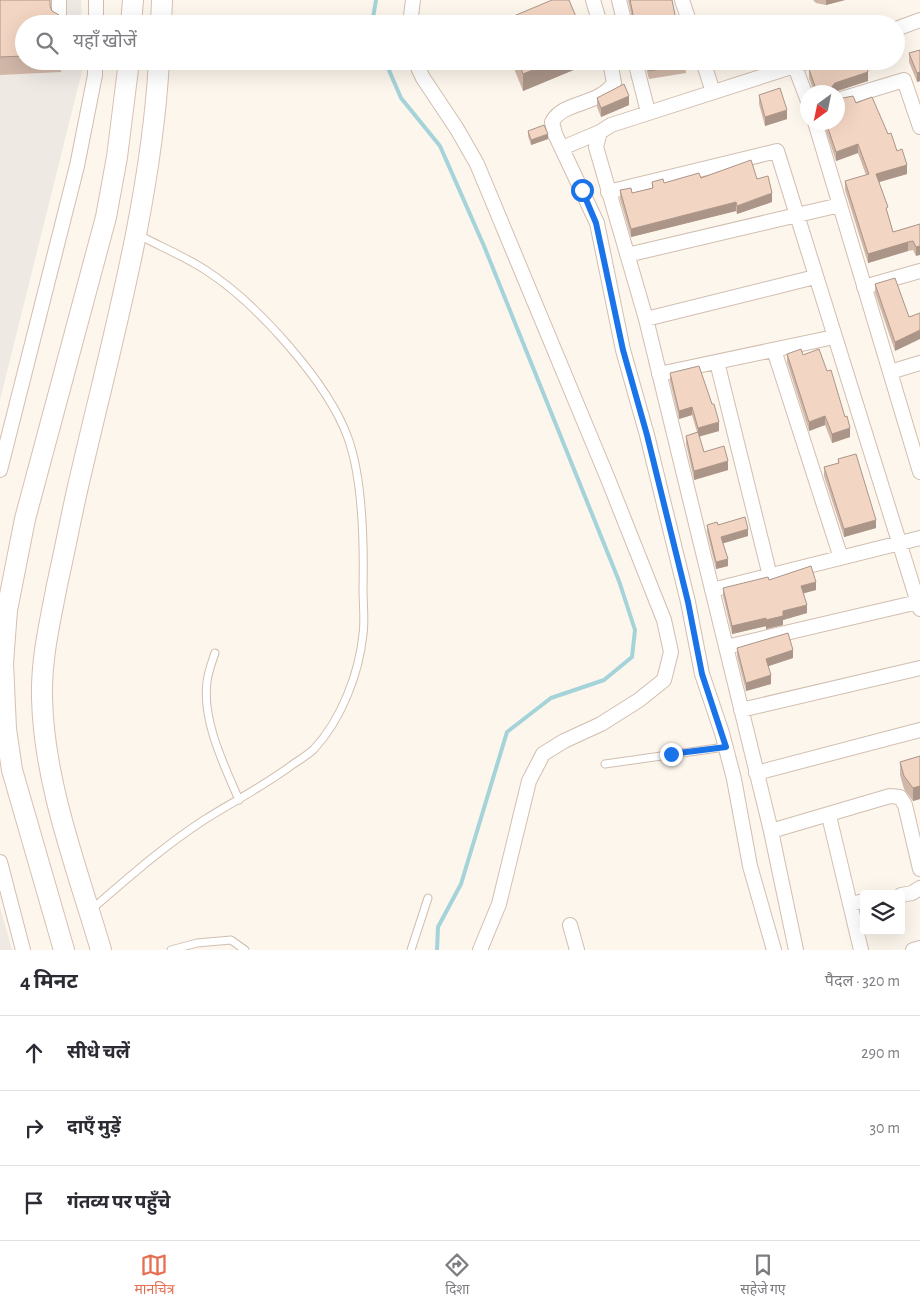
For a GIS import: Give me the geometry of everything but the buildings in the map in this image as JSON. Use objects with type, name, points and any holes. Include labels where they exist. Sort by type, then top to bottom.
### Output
[{"type":"main road","points":[[132,15],[133,0]]},
{"type":"main road","points":[[161,15],[162,0]]},
{"type":"main road","points":[[64,950],[12,770],[3,664],[7,610],[6,578],[25,519],[106,216],[117,157],[128,70]]},
{"type":"main road","points":[[101,950],[61,816],[47,757],[42,696],[46,637],[67,533],[136,233],[148,161],[158,70]]},
{"type":"street","points":[[59,0],[59,15]]},
{"type":"street","points":[[96,0],[96,15]]},
{"type":"street","points":[[411,15],[413,0]]},
{"type":"street","points":[[594,0],[598,15]]},
{"type":"street","points":[[618,0],[622,15]]},
{"type":"street","points":[[682,0],[687,15]]},
{"type":"street","points":[[905,26],[920,20]]},
{"type":"street","points":[[0,470],[77,166],[95,70]]},
{"type":"street","points":[[419,70],[477,164],[612,488],[664,620],[671,652],[664,680],[639,700],[602,724],[564,741],[543,754],[529,781],[499,904],[480,950]]},
{"type":"street","points":[[612,70],[614,83],[607,92],[557,113],[552,122],[596,223],[623,350],[650,444],[688,602],[702,674],[726,747],[750,866],[774,950]]},
{"type":"street","points":[[637,70],[648,112]]},
{"type":"street","points":[[706,70],[713,92]]},
{"type":"street","points":[[562,148],[600,132],[611,125],[648,112],[785,70]]},
{"type":"street","points":[[796,70],[802,85]]},
{"type":"street","points":[[845,98],[904,80],[920,127]]},
{"type":"street","points":[[817,130],[920,472]]},
{"type":"street","points":[[600,132],[596,147],[646,319],[770,831],[796,950]]},
{"type":"street","points":[[608,192],[777,151],[919,605],[726,647]]},
{"type":"street","points":[[627,254],[840,205]]},
{"type":"street","points":[[864,287],[920,271]]},
{"type":"street","points":[[646,319],[815,277]]},
{"type":"street","points":[[659,374],[834,337]]},
{"type":"street","points":[[774,350],[841,558]]},
{"type":"street","points":[[717,362],[770,576]]},
{"type":"street","points":[[890,372],[920,363]]},
{"type":"street","points":[[712,590],[920,538]]},
{"type":"street","points":[[741,710],[920,668]]},
{"type":"street","points":[[756,773],[920,730]]},
{"type":"street","points":[[770,831],[829,816],[890,796],[900,797],[905,805],[920,869]]},
{"type":"street","points":[[829,816],[861,950]]},
{"type":"street","points":[[0,862],[23,950]]},
{"type":"street","points":[[905,894],[912,893],[920,888]]},
{"type":"street","points":[[850,904],[860,902]]},
{"type":"street","points":[[570,925],[578,950]]},
{"type":"street","points":[[913,950],[920,948]]},
{"type":"lane","points":[[90,911],[171,842],[268,783],[313,750],[332,725],[347,694],[363,634],[364,568],[356,469],[348,437],[332,404],[305,367],[266,323],[232,290],[206,270],[136,233]]},
{"type":"lane","points":[[215,652],[207,681],[206,696],[220,750],[239,800]]},
{"type":"lane","points":[[605,764],[726,747]]},
{"type":"lane","points":[[411,950],[428,898]]},
{"type":"lane","points":[[171,950],[197,943],[231,940],[245,950]]},
{"type":"shaded area","points":[[0,0],[81,0],[82,15],[15,15],[15,70],[82,70],[0,400]]},
{"type":"shaded area","points":[[0,907],[12,950],[0,950]]},
{"type":"waterway","points":[[374,15],[376,0]]},
{"type":"waterway","points":[[389,70],[401,98],[440,146],[484,246],[619,581],[635,630],[632,657],[604,680],[551,698],[507,732],[461,884],[438,927],[437,950]]},
{"type":"route","points":[[582,190],[596,223],[623,350],[647,435],[688,602],[702,674],[726,747],[671,754]]}]
